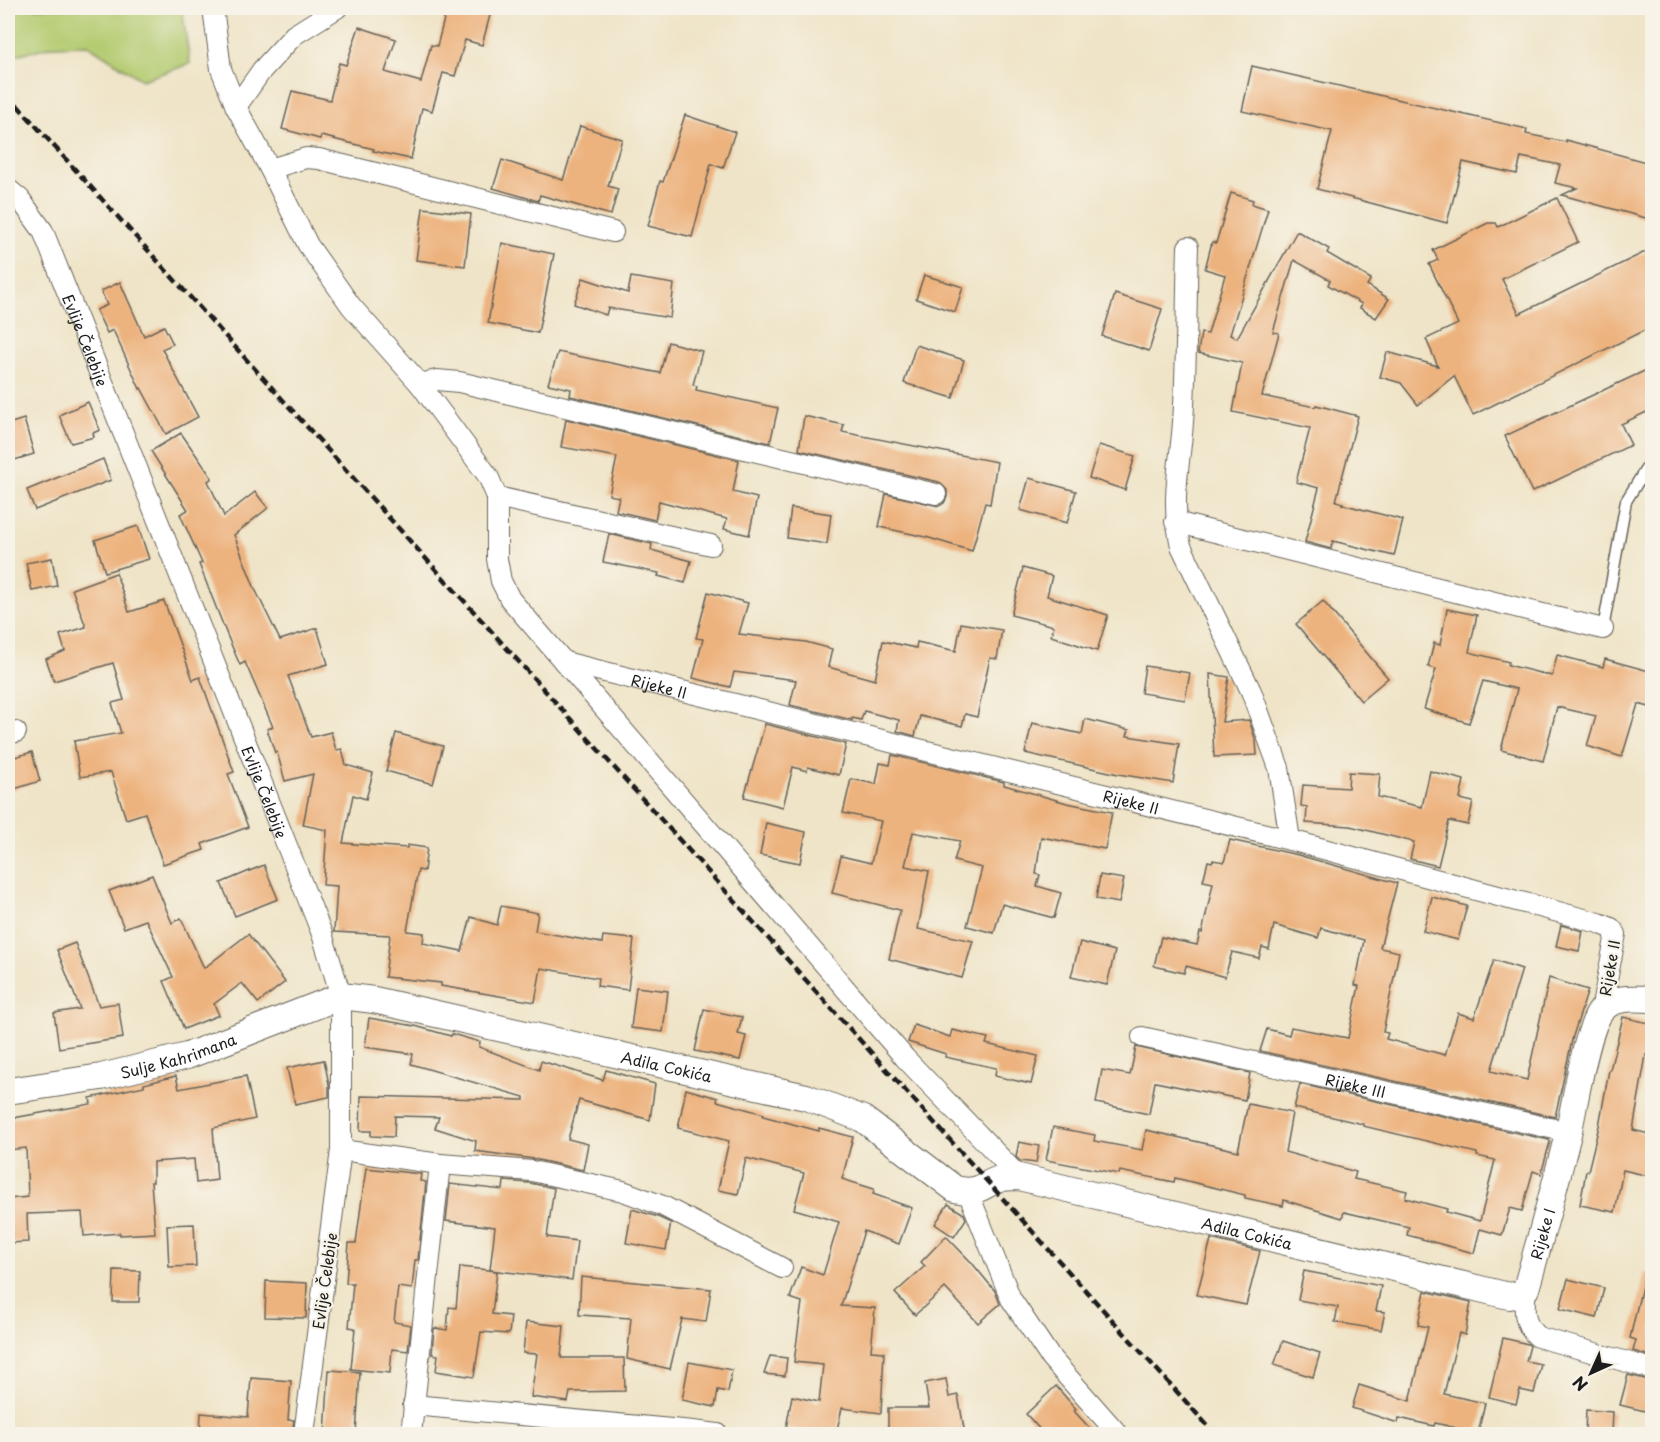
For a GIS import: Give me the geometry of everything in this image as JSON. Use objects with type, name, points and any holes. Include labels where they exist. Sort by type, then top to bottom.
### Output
[{"type":"street","points":[[213,8],[221,69],[236,107],[308,245],[351,306],[420,384],[488,476],[497,497],[497,559],[501,581],[510,599],[905,1058],[1019,1177]]},
{"type":"street","points":[[236,107],[262,70],[294,36],[337,8]]},
{"type":"street","points":[[270,169],[306,158],[319,159],[613,232]]},
{"type":"street","name":"Evlije Čelebije","points":[[8,189],[20,199],[43,231],[321,934],[341,996],[341,1150],[304,1434]]},
{"type":"street","points":[[1188,247],[1183,423],[1176,486],[1175,522],[1180,546],[1251,691],[1279,768],[1290,840]]},
{"type":"street","points":[[420,384],[437,380],[459,382],[936,494]]},
{"type":"street","points":[[497,497],[711,545]]},
{"type":"street","points":[[1175,522],[1603,630]]},
{"type":"street","name":"Rijeke II","points":[[564,662],[1290,840],[1611,928],[1616,934],[1616,939],[1601,1011]]},
{"type":"street","name":"Sulje Kahrimana","points":[[8,1091],[100,1077],[187,1056],[341,996]]},
{"type":"street","name":"Adila Cokića","points":[[341,996],[374,1000],[806,1097],[863,1119],[955,1189],[968,1192],[1002,1178],[1019,1177],[1509,1296],[1519,1294],[1526,1289]]},
{"type":"street","points":[[1601,1011],[1612,1002],[1627,998],[1653,999]]},
{"type":"street","name":"Rijeke I","points":[[1601,1011],[1591,1034],[1568,1132],[1526,1289],[1525,1316],[1531,1332],[1538,1337],[1653,1369]]},
{"type":"street","name":"Rijeke III","points":[[1142,1036],[1568,1132]]},
{"type":"street","points":[[341,1150],[440,1164],[532,1171],[623,1191],[663,1206],[782,1268]]},
{"type":"street","points":[[411,1434],[440,1164]]},
{"type":"street","points":[[968,1192],[1011,1299],[1050,1357],[1118,1434]]},
{"type":"street","points":[[413,1405],[718,1434]]},
{"type":"lane","points":[[1603,630],[1626,501],[1653,459]]},
{"type":"green space","points":[[8,8],[182,8],[190,64],[142,80],[88,45],[53,46],[16,55],[8,43]]},
{"type":"building","points":[[447,8],[492,8],[482,45],[465,40],[455,76],[443,73],[432,111],[422,108],[411,159],[321,136],[320,139],[282,129],[292,91],[330,100],[339,63],[346,65],[359,27],[396,39],[385,72],[421,82],[431,45],[437,46]]},
{"type":"building","points":[[1252,66],[1527,129],[1526,134],[1566,142],[1566,140],[1653,164],[1653,220],[1562,195],[1577,188],[1555,183],[1560,165],[1521,157],[1517,174],[1463,162],[1447,223],[1317,189],[1332,131],[1242,111]]},
{"type":"building","points":[[685,115],[735,132],[723,168],[711,164],[692,237],[648,226],[660,181],[663,182]]},
{"type":"building","points":[[580,126],[622,139],[608,186],[618,189],[611,215],[540,195],[538,201],[493,188],[502,160],[563,180]]},
{"type":"building","points":[[1231,193],[1253,200],[1252,204],[1268,209],[1230,335],[1237,338],[1297,231],[1329,249],[1327,253],[1371,279],[1367,285],[1389,299],[1376,318],[1360,308],[1362,304],[1328,285],[1330,280],[1294,260],[1273,332],[1279,333],[1262,396],[1315,407],[1316,405],[1358,416],[1336,501],[1403,520],[1394,556],[1333,541],[1331,549],[1305,542],[1319,488],[1296,482],[1310,428],[1233,412],[1242,363],[1198,353],[1201,333],[1208,334],[1225,275],[1205,269],[1212,242],[1216,243]]},
{"type":"building","points":[[1557,198],[1578,242],[1502,279],[1519,314],[1645,252],[1653,267],[1653,326],[1473,415],[1454,376],[1418,405],[1401,383],[1380,377],[1387,352],[1438,366],[1426,339],[1458,324],[1429,264],[1438,260],[1433,250],[1488,223],[1496,223],[1498,227]]},
{"type":"building","points":[[423,208],[471,214],[465,266],[416,260]]},
{"type":"building","points":[[502,243],[554,254],[538,333],[488,323]]},
{"type":"building","points":[[924,275],[963,287],[955,312],[916,299]]},
{"type":"building","points":[[631,277],[674,284],[670,318],[608,308],[606,315],[574,304],[583,278],[628,293]]},
{"type":"building","points":[[120,282],[144,336],[164,326],[173,344],[162,349],[198,417],[166,434],[140,389],[113,330],[107,333],[96,310],[107,305],[101,291]]},
{"type":"building","points":[[1115,294],[1162,309],[1149,351],[1102,336]]},
{"type":"building","points":[[668,342],[702,351],[693,385],[697,386],[696,390],[778,408],[770,443],[570,396],[571,389],[548,384],[558,352],[660,373]]},
{"type":"building","points":[[916,345],[964,360],[953,398],[904,383]]},
{"type":"building","points":[[1653,367],[1653,409],[1621,424],[1631,445],[1532,492],[1505,436]]},
{"type":"building","points":[[88,402],[100,430],[93,433],[94,437],[71,443],[59,415]]},
{"type":"building","points":[[804,416],[844,425],[842,432],[997,462],[990,504],[985,503],[972,551],[926,537],[879,527],[886,494],[939,506],[947,497],[947,490],[939,482],[799,450]]},
{"type":"building","points":[[24,419],[34,454],[8,462],[8,424]]},
{"type":"building","points":[[566,419],[739,460],[733,492],[757,498],[749,535],[724,529],[727,519],[659,501],[655,520],[616,511],[619,497],[609,495],[617,457],[561,447]]},
{"type":"building","points":[[181,433],[212,478],[208,481],[224,516],[255,492],[268,508],[234,535],[255,589],[280,640],[317,628],[328,664],[288,676],[311,737],[331,732],[336,750],[342,749],[346,765],[373,773],[366,799],[353,795],[343,843],[407,848],[407,845],[427,848],[424,871],[418,870],[407,931],[424,933],[423,943],[462,951],[471,917],[497,925],[501,906],[538,913],[535,931],[602,943],[603,936],[634,939],[628,990],[597,986],[598,978],[541,968],[535,1002],[441,986],[441,983],[385,977],[390,935],[334,932],[337,886],[323,885],[327,830],[303,825],[313,774],[285,781],[277,752],[275,753],[267,729],[273,727],[245,662],[240,665],[199,564],[202,563],[180,514],[188,510],[151,451]]},
{"type":"building","points":[[1099,445],[1135,456],[1125,490],[1089,478]]},
{"type":"building","points":[[103,459],[111,480],[35,510],[27,490]]},
{"type":"building","points":[[1029,478],[1076,491],[1067,523],[1020,510]]},
{"type":"building","points":[[791,508],[831,514],[827,544],[787,538]]},
{"type":"building","points":[[138,526],[149,559],[105,572],[95,540]]},
{"type":"building","points":[[609,534],[652,544],[651,550],[691,561],[685,583],[658,576],[659,573],[603,562]]},
{"type":"building","points":[[52,558],[57,586],[32,591],[26,563]]},
{"type":"building","points":[[1023,568],[1052,576],[1047,596],[1108,615],[1097,651],[1051,636],[1054,626],[1011,615]]},
{"type":"building","points":[[116,573],[129,612],[164,601],[193,680],[200,677],[234,772],[228,774],[248,827],[202,844],[204,850],[163,864],[145,813],[126,819],[111,772],[80,777],[74,741],[121,733],[112,703],[124,700],[113,663],[54,681],[46,659],[65,651],[60,635],[86,627],[72,589]]},
{"type":"building","points":[[708,592],[748,603],[739,634],[806,642],[832,649],[828,667],[875,680],[883,641],[916,648],[917,642],[956,651],[961,623],[1002,630],[997,659],[990,658],[977,717],[965,714],[962,726],[920,716],[915,736],[897,731],[899,720],[864,711],[861,720],[852,718],[852,720],[790,705],[796,680],[734,672],[730,687],[693,678],[703,639],[696,638]]},
{"type":"building","points":[[1323,601],[1388,678],[1361,701],[1296,624]]},
{"type":"building","points":[[1447,609],[1477,615],[1469,652],[1509,662],[1508,665],[1552,676],[1557,655],[1603,667],[1605,659],[1653,672],[1653,708],[1638,704],[1622,757],[1587,746],[1596,716],[1557,707],[1543,761],[1501,750],[1517,689],[1483,681],[1469,723],[1424,709],[1436,669],[1428,667],[1434,643],[1440,645]]},
{"type":"building","points":[[1145,666],[1190,673],[1185,700],[1141,693]]},
{"type":"building","points":[[1210,674],[1229,677],[1222,722],[1249,720],[1256,741],[1257,755],[1214,757]]},
{"type":"building","points":[[1085,719],[1129,730],[1127,736],[1179,744],[1173,783],[1118,774],[1025,753],[1032,723],[1082,734]]},
{"type":"building","points":[[765,724],[846,744],[839,775],[808,767],[807,771],[793,767],[783,807],[744,797]]},
{"type":"building","points":[[396,733],[443,746],[433,784],[386,771]]},
{"type":"building","points":[[32,752],[40,781],[8,791],[8,759]]},
{"type":"building","points":[[892,755],[1004,782],[1004,785],[1067,803],[1112,812],[1105,849],[1041,837],[1036,874],[1040,875],[1037,886],[1061,893],[1054,918],[1002,904],[994,933],[967,926],[982,868],[954,861],[960,841],[913,832],[905,866],[929,871],[918,929],[973,941],[962,978],[889,959],[900,910],[832,893],[841,856],[871,863],[881,821],[843,813],[851,779],[876,784],[880,763],[890,765]]},
{"type":"building","points":[[1430,771],[1464,780],[1460,799],[1473,802],[1468,825],[1449,821],[1438,866],[1410,859],[1414,842],[1350,826],[1306,823],[1307,807],[1301,806],[1303,785],[1348,788],[1349,772],[1380,774],[1378,797],[1422,807]]},
{"type":"building","points":[[766,823],[806,832],[800,863],[760,855]]},
{"type":"building","points":[[1230,840],[1298,855],[1397,883],[1380,948],[1399,952],[1383,1032],[1388,1033],[1386,1039],[1445,1055],[1458,1013],[1474,1018],[1494,960],[1522,969],[1491,1071],[1527,1080],[1549,978],[1588,990],[1573,1036],[1555,1117],[1260,1051],[1267,1029],[1289,1035],[1291,1027],[1348,1038],[1359,986],[1355,985],[1364,940],[1321,928],[1318,938],[1274,925],[1269,949],[1262,947],[1259,958],[1232,952],[1225,977],[1186,966],[1184,973],[1154,966],[1161,937],[1197,945],[1200,932],[1202,933],[1213,883],[1203,881],[1208,861],[1224,862]]},
{"type":"building","points":[[264,865],[278,899],[235,916],[221,883]]},
{"type":"building","points":[[152,875],[172,923],[181,918],[204,968],[248,934],[285,982],[258,1003],[242,983],[214,1004],[219,1015],[184,1029],[164,981],[173,977],[146,920],[124,928],[109,891]]},
{"type":"building","points":[[1100,875],[1124,879],[1119,903],[1096,899]]},
{"type":"building","points":[[1432,897],[1467,906],[1458,940],[1423,931]]},
{"type":"building","points":[[1561,925],[1583,931],[1579,951],[1556,946]]},
{"type":"building","points":[[1080,942],[1115,951],[1107,985],[1071,977]]},
{"type":"building","points":[[75,943],[99,1006],[118,1003],[123,1038],[59,1048],[54,1013],[80,1009],[57,950]]},
{"type":"building","points":[[636,987],[668,991],[663,1032],[631,1028]]},
{"type":"building","points":[[704,1009],[742,1017],[738,1034],[746,1036],[740,1060],[695,1051]]},
{"type":"building","points":[[1623,1017],[1653,1024],[1653,1038],[1648,1056],[1646,1055],[1633,1130],[1653,1135],[1653,1177],[1623,1170],[1615,1212],[1580,1205],[1586,1171],[1588,1171],[1599,1126],[1609,1070]]},
{"type":"building","points":[[369,1018],[415,1026],[451,1036],[452,1034],[480,1042],[479,1047],[539,1070],[541,1061],[603,1080],[606,1070],[655,1084],[650,1120],[579,1100],[568,1139],[588,1144],[583,1170],[534,1159],[475,1151],[476,1141],[435,1128],[439,1117],[395,1116],[394,1137],[371,1136],[371,1131],[360,1131],[361,1096],[524,1100],[524,1097],[411,1064],[413,1054],[365,1047]]},
{"type":"building","points":[[914,1025],[950,1037],[952,1030],[988,1038],[986,1044],[1038,1056],[1031,1084],[995,1076],[996,1068],[945,1057],[946,1054],[908,1042]]},
{"type":"building","points":[[1136,1047],[1250,1073],[1245,1100],[1155,1082],[1149,1114],[1096,1103],[1102,1070],[1130,1075]]},
{"type":"building","points":[[324,1060],[329,1097],[295,1104],[287,1068]]},
{"type":"building","points":[[176,1076],[179,1089],[246,1076],[255,1119],[213,1128],[217,1180],[196,1183],[194,1159],[153,1162],[153,1182],[151,1182],[155,1233],[84,1236],[82,1212],[27,1214],[28,1242],[8,1243],[8,1199],[28,1197],[26,1148],[8,1150],[8,1119],[91,1104],[90,1098]]},
{"type":"building","points":[[1300,1084],[1549,1140],[1541,1174],[1533,1171],[1522,1211],[1510,1208],[1502,1235],[1480,1229],[1474,1253],[1407,1235],[1409,1227],[1344,1212],[1342,1218],[1284,1200],[1283,1206],[1175,1178],[1174,1182],[1046,1160],[1053,1127],[1095,1135],[1094,1141],[1142,1150],[1146,1130],[1238,1151],[1248,1104],[1292,1113],[1285,1152],[1356,1172],[1354,1179],[1407,1191],[1405,1198],[1480,1221],[1495,1160],[1477,1156],[1477,1153],[1294,1108]]},
{"type":"building","points":[[686,1089],[718,1098],[717,1101],[764,1114],[763,1116],[819,1131],[819,1128],[853,1137],[842,1179],[874,1189],[873,1194],[912,1208],[899,1244],[864,1231],[841,1306],[875,1308],[871,1351],[884,1352],[881,1413],[842,1408],[836,1434],[818,1434],[786,1428],[792,1396],[819,1402],[823,1365],[794,1362],[802,1302],[790,1298],[801,1267],[823,1275],[839,1222],[794,1209],[804,1173],[746,1158],[738,1194],[718,1190],[729,1141],[678,1128]]},
{"type":"building","points":[[1019,1142],[1039,1146],[1036,1163],[1020,1161],[1016,1157]]},
{"type":"building","points":[[366,1168],[421,1174],[420,1181],[426,1182],[418,1260],[415,1260],[412,1289],[398,1287],[394,1322],[411,1325],[408,1351],[392,1349],[390,1373],[351,1369],[355,1328],[349,1327],[353,1283],[346,1283],[349,1243],[356,1243]]},
{"type":"building","points":[[504,1181],[554,1188],[547,1237],[577,1241],[572,1280],[490,1270],[495,1227],[446,1221],[450,1184],[503,1190]]},
{"type":"building","points":[[948,1204],[964,1214],[966,1219],[954,1237],[935,1224]]},
{"type":"building","points":[[632,1209],[671,1223],[666,1250],[626,1243]]},
{"type":"building","points":[[194,1224],[196,1266],[169,1267],[167,1225]]},
{"type":"building","points":[[946,1236],[995,1291],[1000,1304],[978,1323],[945,1288],[915,1315],[895,1293],[925,1266],[921,1262]]},
{"type":"building","points":[[1211,1239],[1260,1251],[1246,1305],[1197,1295]]},
{"type":"building","points":[[460,1267],[497,1271],[492,1314],[511,1316],[509,1334],[481,1332],[474,1377],[436,1371],[438,1355],[432,1354],[434,1328],[447,1330],[449,1307],[456,1308]]},
{"type":"building","points":[[114,1270],[140,1271],[139,1302],[113,1302]]},
{"type":"building","points":[[1304,1271],[1381,1286],[1376,1311],[1385,1312],[1381,1330],[1335,1322],[1338,1307],[1298,1300]]},
{"type":"building","points":[[1645,1273],[1653,1274],[1653,1357],[1633,1351],[1636,1340],[1630,1338]]},
{"type":"building","points":[[581,1277],[711,1289],[706,1322],[682,1319],[670,1369],[627,1359],[631,1318],[579,1315]]},
{"type":"building","points":[[1568,1279],[1604,1288],[1597,1318],[1560,1309]]},
{"type":"building","points":[[266,1281],[307,1283],[306,1318],[265,1317]]},
{"type":"building","points":[[1425,1291],[1471,1302],[1465,1335],[1459,1333],[1444,1394],[1485,1403],[1478,1433],[1435,1423],[1434,1426],[1399,1418],[1398,1423],[1352,1408],[1359,1385],[1410,1401],[1428,1327],[1418,1325]]},
{"type":"building","points":[[526,1322],[564,1326],[561,1358],[624,1358],[625,1391],[570,1392],[568,1402],[531,1397],[537,1354],[523,1353]]},
{"type":"building","points":[[1503,1338],[1528,1344],[1530,1346],[1526,1361],[1541,1364],[1534,1393],[1520,1390],[1516,1404],[1489,1397]]},
{"type":"building","points":[[1283,1341],[1320,1353],[1313,1377],[1274,1365]]},
{"type":"building","points":[[770,1356],[787,1358],[785,1376],[764,1374]]},
{"type":"building","points":[[689,1362],[732,1370],[728,1392],[718,1390],[715,1407],[682,1400]]},
{"type":"building","points":[[329,1370],[360,1372],[356,1434],[325,1434]]},
{"type":"building","points":[[1628,1375],[1653,1381],[1653,1413],[1620,1405]]},
{"type":"building","points":[[251,1378],[291,1381],[288,1420],[294,1420],[292,1434],[200,1433],[201,1413],[248,1417]]},
{"type":"building","points":[[946,1379],[949,1397],[958,1395],[965,1434],[888,1434],[888,1408],[929,1408],[925,1383]]},
{"type":"building","points":[[1056,1386],[1095,1434],[1044,1434],[1026,1414]]},
{"type":"building","points":[[1586,1410],[1613,1412],[1612,1434],[1585,1434]]},
{"type":"railway","points":[[8,95],[1215,1434]]}]
